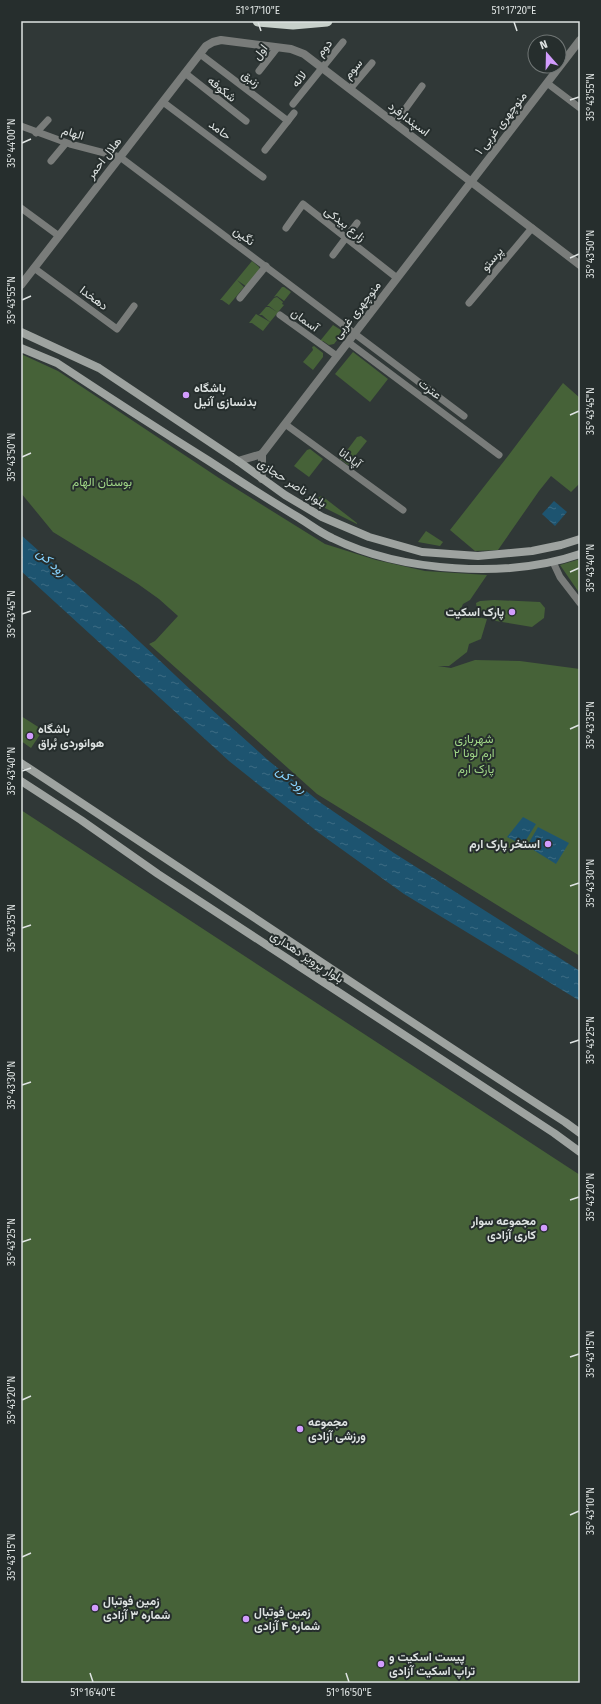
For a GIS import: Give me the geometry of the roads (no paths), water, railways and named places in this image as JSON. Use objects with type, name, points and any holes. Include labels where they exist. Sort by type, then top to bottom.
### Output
[{"type":"highway","points":[[258,21],[293,24],[327,21]]},
{"type":"main road","name":"بلوار ناصر حجازی","points":[[21,332],[99,368],[238,461],[262,479],[322,517],[354,532],[422,552],[478,556],[532,551],[561,545],[580,539]]},
{"type":"main road","points":[[21,348],[57,363],[254,490],[332,538],[382,557],[450,568],[495,568],[553,562],[580,554]]},
{"type":"main road","name":"بلوار پرویز دهداری","points":[[21,762],[401,1016],[580,1133]]},
{"type":"main road","name":"بلوار پرویز دهداری","points":[[21,781],[82,820],[158,874],[554,1133],[580,1152]]},
{"type":"street","name":"اسپندارفرد","points":[[206,46],[221,40],[299,52],[323,68],[580,265]]},
{"type":"street","name":"دوم","points":[[323,68],[343,42]]},
{"type":"street","name":"هلال احمر","points":[[21,285],[206,46]]},
{"type":"street","name":"منوچهری غربی ۱","points":[[471,182],[578,46]]},
{"type":"street","name":"اول","points":[[259,71],[277,48]]},
{"type":"street","name":"زنبق","points":[[200,54],[288,121]]},
{"type":"street","name":"سوم","points":[[350,89],[372,63]]},
{"type":"street","name":"لاله","points":[[293,104],[323,68]]},
{"type":"street","name":"شکوفه","points":[[185,73],[246,121]]},
{"type":"street","points":[[547,84],[580,108]]},
{"type":"street","points":[[395,123],[422,86]]},
{"type":"street","name":"حامد","points":[[163,102],[263,177]]},
{"type":"street","points":[[265,150],[294,113]]},
{"type":"street","points":[[36,132],[48,120]]},
{"type":"street","name":"الهام","points":[[21,126],[66,143],[120,157]]},
{"type":"street","points":[[51,161],[66,143]]},
{"type":"street","name":"نگین","points":[[120,157],[464,416]]},
{"type":"street","name":"منوچهری غربی","points":[[262,454],[471,182]]},
{"type":"street","name":"زارع بیدکی","points":[[286,228],[303,204],[345,239],[397,278]]},
{"type":"street","points":[[21,208],[59,236]]},
{"type":"street","points":[[333,255],[357,223]]},
{"type":"street","name":"پرستو","points":[[469,303],[532,228]]},
{"type":"street","points":[[240,298],[266,266]]},
{"type":"street","name":"دهخدا","points":[[34,268],[117,329],[134,306]]},
{"type":"street","name":"آسمان","points":[[280,315],[337,356]]},
{"type":"street","name":"عترت","points":[[348,342],[499,455]]},
{"type":"street","name":"آپادانا","points":[[284,424],[403,510]]},
{"type":"street","points":[[238,461],[262,454],[262,479]]},
{"type":"street","points":[[553,562],[560,577],[580,603]]},
{"type":"water","points":[[554,501],[567,512],[555,526],[542,514]]},
{"type":"water","points":[[21,535],[124,627],[269,761],[321,803],[394,853],[580,971],[580,1001],[404,894],[319,833],[229,761],[21,571]]},
{"type":"water","points":[[523,817],[536,824],[523,845],[507,837]]},
{"type":"water","name":"استخر پارک ارم","points":[[538,827],[569,843],[556,864],[527,846]]},
{"type":"place","name":"باشگاه بدنسازی آنیل","points":[[186,395]]},
{"type":"place","name":"پارک اسکیت","points":[[512,612]]},
{"type":"place","name":"باشگاه هوانوردی بُراق","points":[[30,736]]},
{"type":"place","name":"استخر پارک ارم","points":[[548,844]]},
{"type":"place","name":"مجموعه سوار کاری آزادی","points":[[544,1228]]},
{"type":"place","name":"مجموعه ورزشی آزادی","points":[[300,1429]]},
{"type":"place","name":"زمین فوتبال شماره ۳ آزادی","points":[[95,1608]]},
{"type":"place","name":"زمین فوتبال شماره ۴ آزادی","points":[[246,1619]]},
{"type":"place","name":"پیست اسکیت و تراپ اسکیت آزادی","points":[[381,1664]]},
{"type":"park label","name":"بوستان الهام","points":[[102,482]]},
{"type":"park label","name":"شهربازی ارم لونا ۲","points":[[474,746]]},
{"type":"park label","name":"پارک ارم","points":[[476,769]]},
{"type":"water label","name":"رود کن","points":[[52,562]]},
{"type":"water label","name":"رود کن","points":[[292,779]]}]
